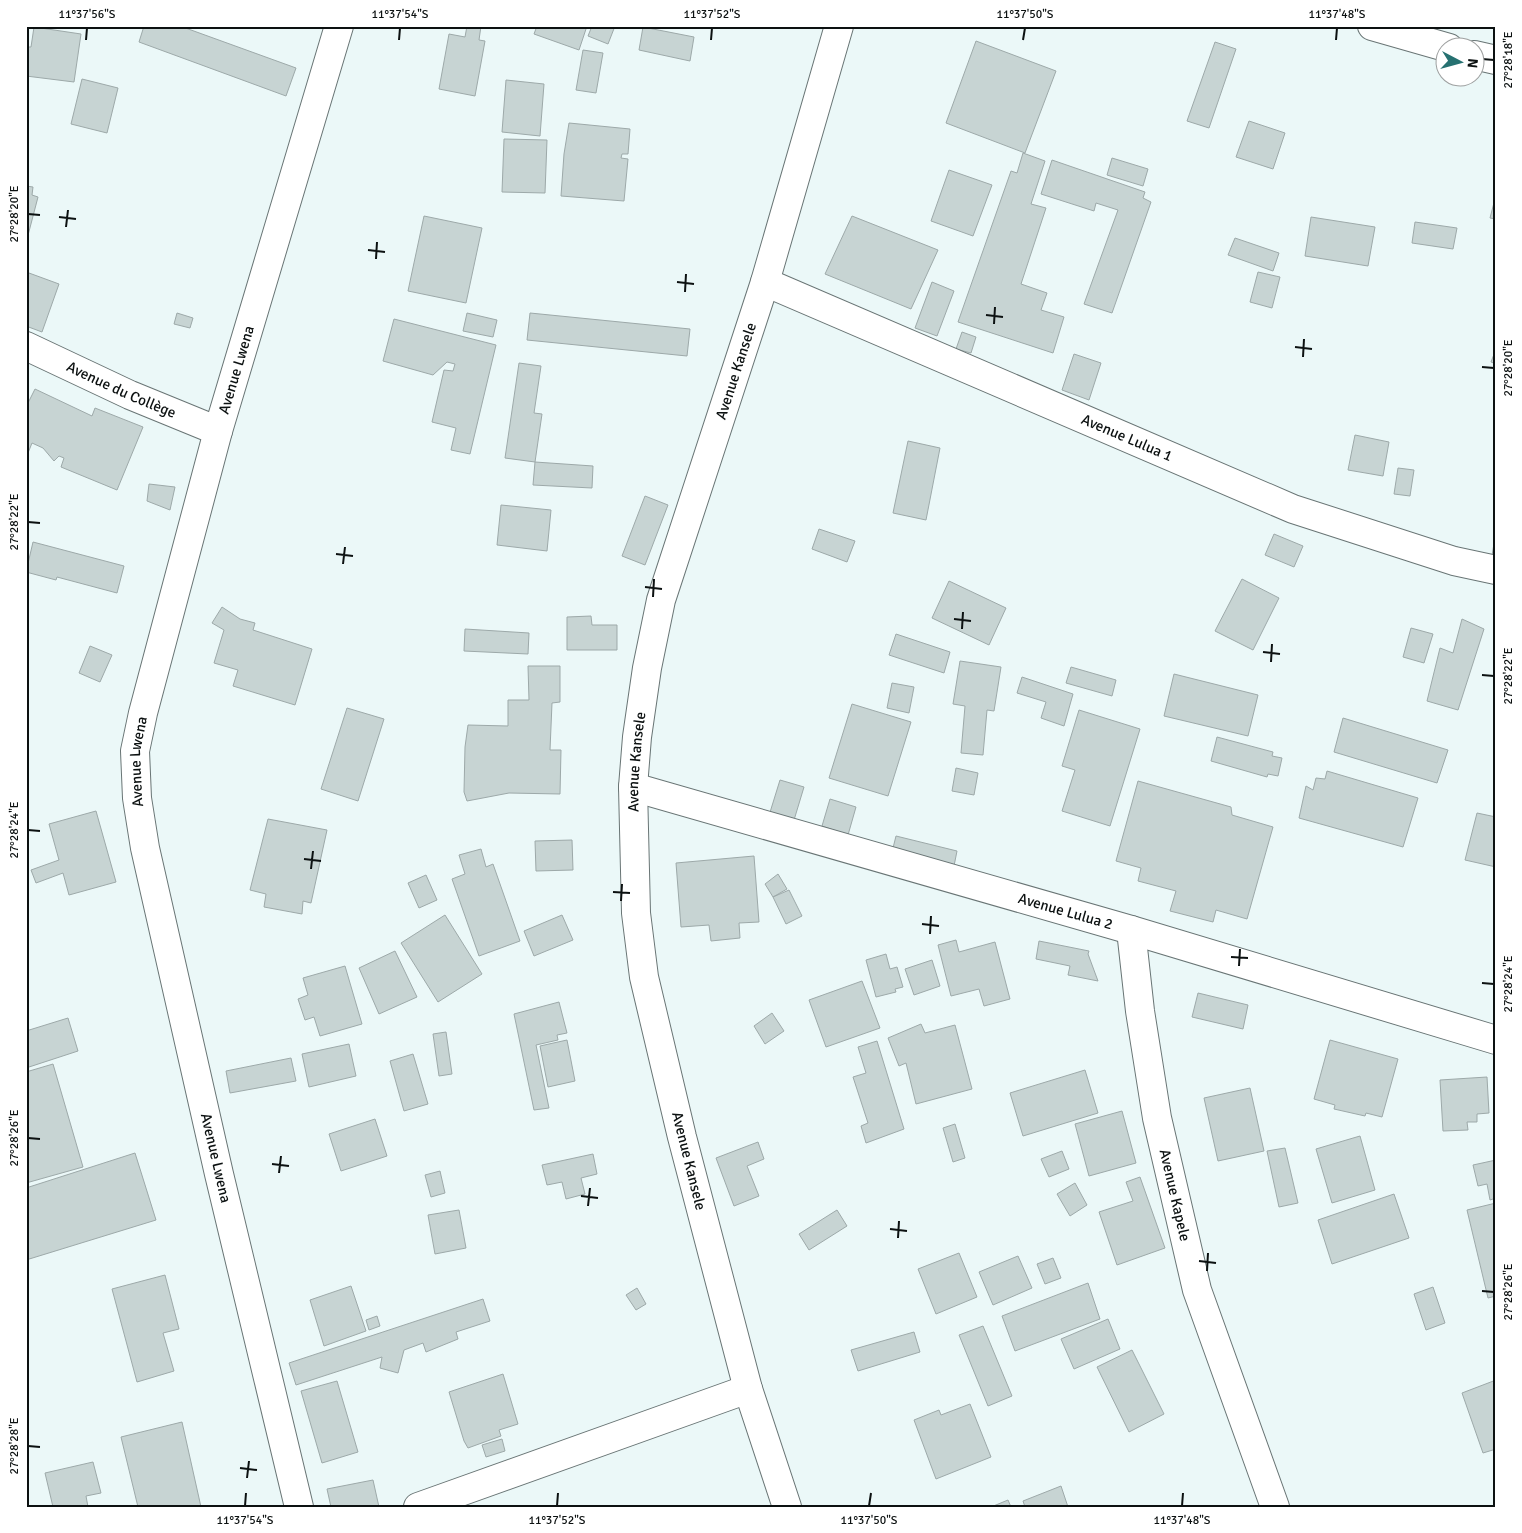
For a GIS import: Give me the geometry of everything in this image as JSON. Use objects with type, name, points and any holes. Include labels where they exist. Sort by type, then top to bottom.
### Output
[{"type":"street","name":"Avenue Lwena","points":[[299,1507],[219,1174],[145,848],[136,798],[135,751],[143,713],[218,431],[339,26]]},
{"type":"street","name":"Avenue Kansele","points":[[788,1507],[748,1389],[682,1137],[644,977],[636,913],[633,787],[637,736],[647,668],[661,600],[765,282],[838,26]]},
{"type":"street","points":[[1372,26],[1434,44]]},
{"type":"street","name":"Avenue Lulua 1","points":[[765,282],[1293,509],[1454,561],[1496,570]]},
{"type":"street","name":"Avenue du Collège","points":[[26,346],[130,395],[218,431]]},
{"type":"street","name":"Avenue Lulua 2","points":[[633,787],[1131,930],[1496,1040]]},
{"type":"street","name":"Avenue Kapele","points":[[1131,930],[1140,1011],[1157,1118],[1197,1290],[1275,1507]]},
{"type":"street","points":[[418,1507],[748,1389]]},
{"type":"building","points":[[144,26],[180,26],[296,68],[286,96],[139,42]]},
{"type":"building","points":[[467,26],[481,26],[479,40],[485,41],[475,96],[439,89],[449,34],[465,37]]},
{"type":"building","points":[[537,26],[587,26],[579,50],[534,34]]},
{"type":"building","points":[[592,26],[615,26],[608,44],[588,36]]},
{"type":"building","points":[[34,27],[81,34],[74,82],[26,76],[26,47],[31,47]]},
{"type":"building","points":[[643,27],[694,37],[690,61],[639,50]]},
{"type":"building","points":[[976,41],[1056,71],[1025,153],[946,123]]},
{"type":"building","points":[[1215,42],[1236,49],[1209,128],[1187,121]]},
{"type":"building","points":[[583,50],[603,53],[596,93],[576,90]]},
{"type":"building","points":[[82,79],[118,88],[107,133],[71,124]]},
{"type":"building","points":[[506,80],[544,84],[540,136],[502,132]]},
{"type":"building","points":[[1249,121],[1285,133],[1273,169],[1236,157]]},
{"type":"building","points":[[569,123],[630,129],[628,154],[622,154],[621,158],[628,159],[624,201],[561,196],[564,154]]},
{"type":"building","points":[[504,139],[547,140],[545,193],[502,192]]},
{"type":"building","points":[[1023,153],[1045,161],[1031,204],[1046,208],[1021,284],[1047,293],[1041,310],[1064,317],[1053,353],[958,322],[1011,171],[1017,173]]},
{"type":"building","points":[[1112,158],[1148,169],[1143,186],[1107,175]]},
{"type":"building","points":[[1052,160],[1145,192],[1143,198],[1151,202],[1112,313],[1084,304],[1118,210],[1096,203],[1094,211],[1041,194]]},
{"type":"building","points":[[949,170],[992,185],[973,236],[931,221]]},
{"type":"building","points":[[26,186],[33,187],[32,195],[38,197],[26,243]]},
{"type":"building","points":[[1496,195],[1496,219],[1490,218]]},
{"type":"building","points":[[424,216],[482,228],[466,303],[408,291]]},
{"type":"building","points":[[852,216],[938,250],[911,309],[825,274]]},
{"type":"building","points":[[1311,217],[1375,227],[1368,266],[1305,256]]},
{"type":"building","points":[[1415,222],[1457,228],[1453,249],[1412,243]]},
{"type":"building","points":[[1235,238],[1279,253],[1273,271],[1228,255]]},
{"type":"building","points":[[1258,272],[1280,277],[1272,308],[1250,302]]},
{"type":"building","points":[[29,273],[59,284],[42,332],[26,326],[26,281]]},
{"type":"building","points":[[932,282],[954,291],[937,336],[915,328]]},
{"type":"building","points":[[177,313],[193,318],[190,328],[174,324]]},
{"type":"building","points":[[467,313],[497,320],[493,337],[463,331]]},
{"type":"building","points":[[530,313],[690,329],[687,356],[527,340]]},
{"type":"building","points":[[394,319],[496,345],[470,454],[451,450],[456,428],[432,422],[444,370],[453,371],[455,364],[447,362],[433,375],[383,361]]},
{"type":"building","points":[[962,332],[976,337],[971,353],[956,349]]},
{"type":"building","points":[[1496,349],[1496,364],[1491,362]]},
{"type":"building","points":[[1074,354],[1101,363],[1089,400],[1062,390]]},
{"type":"building","points":[[519,363],[541,366],[534,413],[542,414],[535,462],[505,458]]},
{"type":"building","points":[[35,389],[92,416],[95,408],[143,427],[117,490],[61,467],[64,458],[59,456],[54,461],[43,448],[32,443],[28,453],[26,453],[26,407]]},
{"type":"building","points":[[1355,435],[1389,442],[1383,476],[1348,470]]},
{"type":"building","points":[[908,441],[940,448],[926,520],[893,513]]},
{"type":"building","points":[[535,462],[593,466],[592,488],[533,485]]},
{"type":"building","points":[[1398,468],[1414,470],[1410,496],[1394,494]]},
{"type":"building","points":[[149,484],[175,487],[170,510],[147,501]]},
{"type":"building","points":[[645,496],[668,505],[645,565],[622,556]]},
{"type":"building","points":[[501,505],[551,510],[547,551],[497,545]]},
{"type":"building","points":[[819,529],[855,541],[847,562],[812,549]]},
{"type":"building","points":[[1496,531],[1496,563],[1491,562]]},
{"type":"building","points":[[1274,534],[1303,546],[1294,567],[1265,555]]},
{"type":"building","points":[[33,542],[124,566],[117,593],[57,577],[56,580],[26,572]]},
{"type":"building","points":[[1242,579],[1279,598],[1253,650],[1215,631]]},
{"type":"building","points":[[949,581],[1006,608],[989,645],[932,618]]},
{"type":"building","points":[[222,607],[240,619],[255,623],[253,630],[312,649],[295,705],[233,686],[238,670],[214,663],[224,630],[212,623]]},
{"type":"building","points":[[591,616],[592,625],[617,625],[617,650],[567,650],[567,617]]},
{"type":"building","points":[[1462,619],[1484,629],[1458,710],[1427,701],[1440,648],[1453,653]]},
{"type":"building","points":[[1411,628],[1433,634],[1424,663],[1403,657]]},
{"type":"building","points":[[465,629],[529,633],[528,654],[464,651]]},
{"type":"building","points":[[896,634],[950,652],[944,673],[889,655]]},
{"type":"building","points":[[90,646],[112,655],[100,682],[79,673]]},
{"type":"building","points":[[960,661],[1001,667],[994,711],[987,710],[983,755],[961,753],[965,706],[953,704]]},
{"type":"building","points":[[528,666],[560,666],[560,702],[552,703],[550,750],[561,750],[560,794],[509,793],[467,801],[464,792],[465,747],[468,725],[508,726],[508,700],[529,700]]},
{"type":"building","points":[[1071,667],[1116,680],[1112,696],[1066,683]]},
{"type":"building","points":[[1174,674],[1258,695],[1248,736],[1164,716]]},
{"type":"building","points":[[1022,677],[1073,694],[1064,726],[1041,718],[1046,702],[1017,693]]},
{"type":"building","points":[[892,683],[914,687],[909,713],[887,708]]},
{"type":"building","points":[[852,704],[911,722],[888,796],[829,778]]},
{"type":"building","points":[[347,708],[384,719],[358,801],[321,789]]},
{"type":"building","points":[[1079,710],[1140,729],[1110,826],[1062,811],[1075,770],[1062,766]]},
{"type":"building","points":[[1343,718],[1448,750],[1437,783],[1334,752]]},
{"type":"building","points":[[1217,737],[1273,752],[1272,756],[1282,758],[1278,776],[1268,774],[1267,777],[1211,761]]},
{"type":"building","points":[[956,768],[978,773],[974,795],[952,791]]},
{"type":"building","points":[[1327,771],[1418,798],[1403,847],[1299,818],[1306,786],[1313,790],[1316,778],[1325,779]]},
{"type":"building","points":[[780,780],[804,787],[791,830],[767,822]]},
{"type":"building","points":[[1138,781],[1231,807],[1232,815],[1273,827],[1247,919],[1216,910],[1213,922],[1170,911],[1176,891],[1138,881],[1141,868],[1116,861]]},
{"type":"building","points":[[830,799],[856,807],[848,835],[822,826]]},
{"type":"building","points":[[96,811],[116,882],[69,895],[63,873],[36,883],[31,870],[59,860],[49,824]]},
{"type":"building","points":[[1477,813],[1496,817],[1496,867],[1465,860]]},
{"type":"building","points":[[268,819],[327,830],[311,903],[303,901],[302,914],[264,907],[266,894],[250,890]]},
{"type":"building","points":[[896,836],[957,851],[952,876],[891,856]]},
{"type":"building","points":[[572,840],[573,870],[536,871],[535,841]]},
{"type":"building","points":[[481,849],[486,867],[493,864],[520,941],[479,956],[452,879],[465,874],[459,855]]},
{"type":"building","points":[[754,856],[759,922],[739,923],[740,938],[711,941],[709,925],[681,927],[676,863]]},
{"type":"building","points":[[778,874],[787,889],[773,897],[765,884]]},
{"type":"building","points":[[426,875],[437,900],[419,908],[408,883]]},
{"type":"building","points":[[789,890],[802,916],[786,924],[773,897]]},
{"type":"building","points":[[445,915],[482,974],[438,1002],[401,943]]},
{"type":"building","points":[[562,915],[573,940],[534,956],[524,931]]},
{"type":"building","points":[[956,940],[959,952],[995,942],[1010,999],[984,1006],[979,989],[951,996],[938,945]]},
{"type":"building","points":[[1039,941],[1089,951],[1088,954],[1098,981],[1068,975],[1070,966],[1036,959]]},
{"type":"building","points":[[395,951],[417,997],[379,1014],[359,968]]},
{"type":"building","points":[[886,954],[890,969],[897,967],[903,987],[895,989],[896,992],[876,997],[866,960]]},
{"type":"building","points":[[932,960],[940,986],[914,995],[905,969]]},
{"type":"building","points":[[345,966],[362,1024],[320,1036],[314,1017],[305,1020],[298,999],[308,995],[303,978]]},
{"type":"building","points":[[862,981],[880,1028],[826,1047],[809,1000]]},
{"type":"building","points":[[1198,993],[1248,1005],[1243,1029],[1192,1017]]},
{"type":"building","points":[[559,1002],[567,1033],[557,1035],[558,1040],[536,1045],[549,1108],[534,1110],[514,1014]]},
{"type":"building","points":[[772,1013],[784,1031],[765,1044],[754,1026]]},
{"type":"building","points":[[68,1018],[78,1051],[26,1068],[26,1031]]},
{"type":"building","points":[[921,1024],[925,1033],[955,1025],[972,1089],[916,1104],[906,1063],[899,1066],[888,1038]]},
{"type":"building","points":[[446,1032],[452,1074],[439,1076],[433,1034]]},
{"type":"building","points":[[567,1040],[575,1081],[548,1087],[540,1046]]},
{"type":"building","points":[[1330,1040],[1398,1059],[1382,1117],[1366,1113],[1365,1116],[1334,1109],[1335,1105],[1314,1099]]},
{"type":"building","points":[[877,1041],[904,1129],[866,1143],[861,1126],[868,1123],[853,1077],[866,1073],[858,1047]]},
{"type":"building","points":[[349,1044],[356,1076],[309,1087],[302,1054]]},
{"type":"building","points":[[413,1054],[428,1104],[404,1111],[390,1061]]},
{"type":"building","points":[[291,1058],[296,1081],[230,1093],[226,1071]]},
{"type":"building","points":[[53,1064],[83,1167],[26,1183],[26,1072]]},
{"type":"building","points":[[1085,1070],[1098,1113],[1023,1136],[1010,1093]]},
{"type":"building","points":[[1487,1077],[1489,1113],[1477,1114],[1477,1122],[1467,1122],[1468,1130],[1443,1131],[1440,1080]]},
{"type":"building","points":[[1250,1088],[1264,1151],[1218,1161],[1204,1098]]},
{"type":"building","points":[[1122,1111],[1136,1163],[1089,1176],[1075,1124]]},
{"type":"building","points":[[375,1119],[387,1156],[341,1171],[329,1134]]},
{"type":"building","points":[[955,1124],[965,1158],[953,1162],[943,1128]]},
{"type":"building","points":[[1360,1136],[1375,1190],[1332,1203],[1316,1149]]},
{"type":"building","points":[[758,1142],[764,1159],[747,1166],[759,1196],[734,1206],[716,1158]]},
{"type":"building","points":[[1285,1148],[1298,1203],[1279,1207],[1267,1151]]},
{"type":"building","points":[[1062,1151],[1069,1169],[1049,1177],[1041,1159]]},
{"type":"building","points":[[135,1153],[156,1220],[26,1260],[26,1188]]},
{"type":"building","points":[[593,1154],[597,1174],[581,1178],[585,1194],[566,1199],[562,1182],[547,1185],[542,1165]]},
{"type":"building","points":[[1496,1160],[1496,1198],[1490,1200],[1487,1184],[1478,1186],[1473,1165]]},
{"type":"building","points":[[440,1171],[445,1193],[431,1197],[425,1175]]},
{"type":"building","points":[[1140,1177],[1165,1248],[1117,1265],[1099,1212],[1133,1201],[1126,1182]]},
{"type":"building","points":[[1075,1183],[1087,1205],[1070,1216],[1057,1194]]},
{"type":"building","points":[[1394,1194],[1409,1238],[1332,1264],[1318,1220]]},
{"type":"building","points":[[1496,1203],[1496,1296],[1488,1298],[1467,1210]]},
{"type":"building","points":[[459,1210],[466,1248],[435,1254],[428,1215]]},
{"type":"building","points":[[837,1210],[847,1226],[809,1250],[799,1234]]},
{"type":"building","points":[[959,1253],[977,1297],[936,1314],[918,1269]]},
{"type":"building","points":[[1018,1256],[1032,1288],[993,1305],[979,1272]]},
{"type":"building","points":[[1053,1258],[1061,1278],[1045,1284],[1037,1264]]},
{"type":"building","points":[[165,1275],[179,1329],[163,1333],[174,1371],[137,1382],[112,1289]]},
{"type":"building","points":[[1088,1283],[1100,1319],[1015,1351],[1002,1316]]},
{"type":"building","points":[[351,1286],[366,1331],[324,1346],[310,1300]]},
{"type":"building","points":[[1433,1287],[1445,1323],[1426,1330],[1414,1294]]},
{"type":"building","points":[[637,1288],[646,1304],[636,1310],[626,1295]]},
{"type":"building","points":[[483,1299],[490,1321],[456,1332],[458,1339],[426,1352],[423,1343],[404,1350],[398,1373],[380,1368],[382,1357],[296,1385],[289,1363]]},
{"type":"building","points":[[377,1316],[380,1326],[369,1330],[366,1320]]},
{"type":"building","points":[[1108,1319],[1120,1349],[1074,1369],[1061,1339]]},
{"type":"building","points":[[983,1326],[1012,1396],[988,1406],[959,1335]]},
{"type":"building","points":[[914,1332],[920,1352],[858,1371],[851,1350]]},
{"type":"building","points":[[1132,1350],[1164,1414],[1129,1432],[1097,1367]]},
{"type":"building","points":[[503,1374],[518,1424],[499,1430],[501,1436],[468,1448],[464,1441],[449,1392]]},
{"type":"building","points":[[1496,1380],[1496,1449],[1483,1453],[1462,1393]]},
{"type":"building","points":[[337,1381],[358,1452],[322,1463],[301,1391]]},
{"type":"building","points":[[970,1404],[991,1457],[936,1479],[914,1420],[939,1410],[941,1415]]},
{"type":"building","points":[[182,1422],[201,1507],[138,1507],[121,1437]]},
{"type":"building","points":[[502,1439],[505,1451],[486,1457],[482,1445]]},
{"type":"building","points":[[93,1462],[101,1493],[86,1496],[88,1507],[53,1507],[45,1473]]},
{"type":"building","points":[[373,1480],[379,1507],[331,1507],[327,1489]]},
{"type":"building","points":[[1061,1486],[1068,1507],[1025,1507],[1023,1501]]},
{"type":"building","points":[[1008,1500],[1011,1507],[991,1507]]}]
